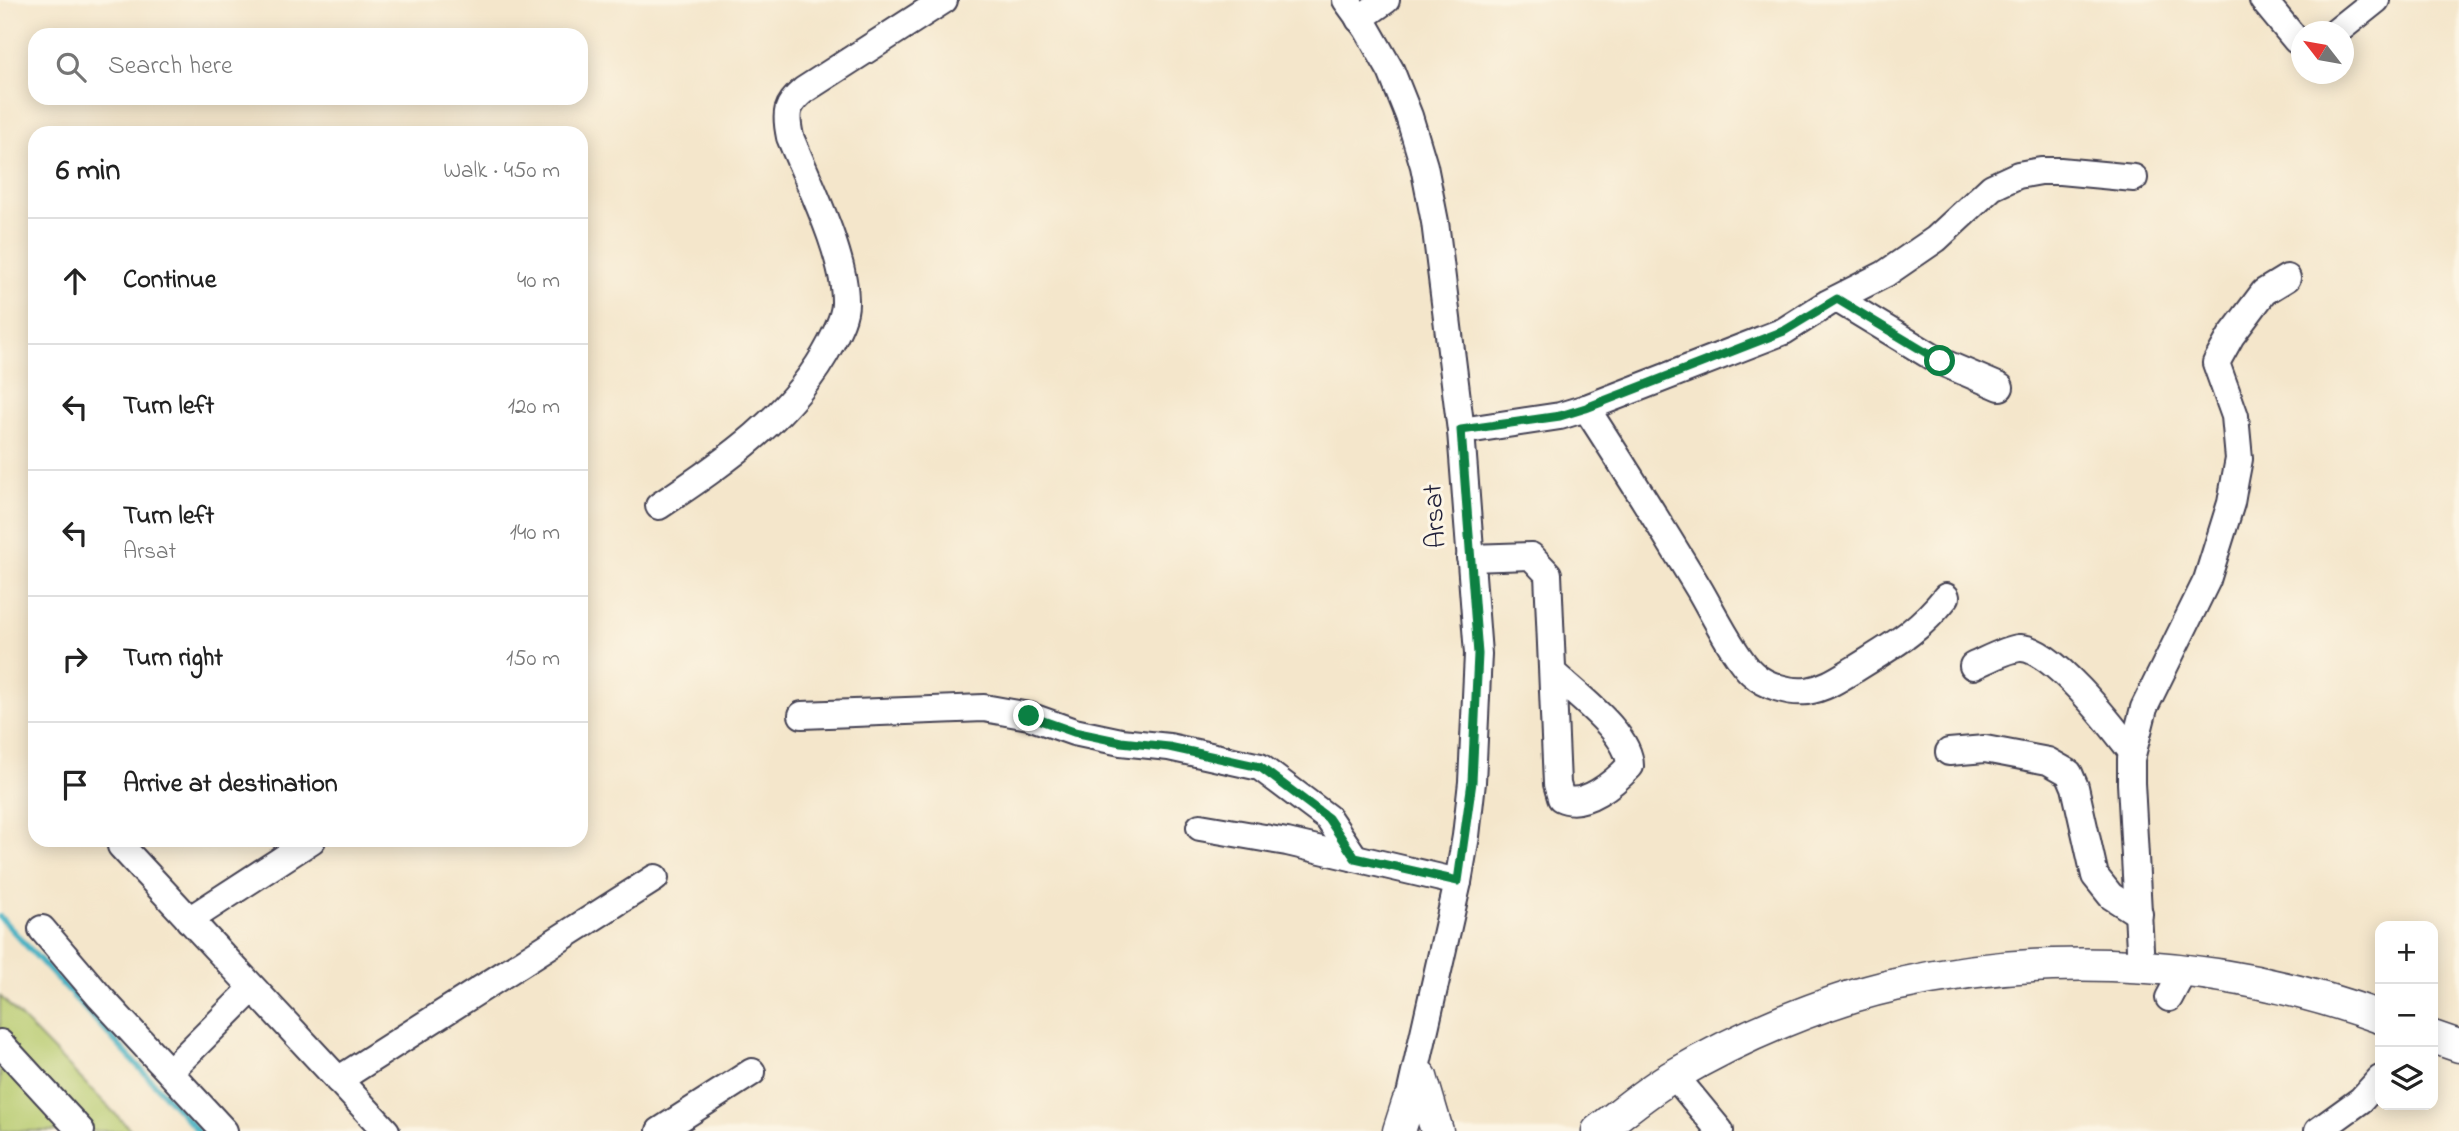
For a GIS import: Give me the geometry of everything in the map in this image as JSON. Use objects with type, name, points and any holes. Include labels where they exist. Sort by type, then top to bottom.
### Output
[{"type":"main road","points":[[1598,1131],[1674,1075],[1749,1037],[1824,1005],[1894,985],[1987,968],[2102,964],[2184,970],[2276,986],[2375,1016]]},
{"type":"main road","points":[[2438,1039],[2459,1046]]},
{"type":"main road","points":[[1408,1111],[1437,1131]]},
{"type":"street","points":[[659,506],[711,471],[783,410],[817,369],[839,326],[845,304],[841,268],[790,136],[786,121],[791,101],[944,0]]},
{"type":"street","points":[[1352,9],[1386,0]]},
{"type":"street","points":[[2263,0],[2291,35]]},
{"type":"street","points":[[2350,21],[2376,0]]},
{"type":"street","name":"Arsat","points":[[1352,9],[1391,71],[1409,116],[1424,166],[1435,222],[1461,430],[1478,654],[1472,782],[1458,881],[1408,1111]]},
{"type":"street","points":[[1461,430],[1560,416],[1784,331],[1885,274],[1936,239],[1992,187],[2018,175],[2051,171],[2134,178]]},
{"type":"street","points":[[2141,967],[2131,783],[2132,752],[2144,708],[2207,580],[2231,503],[2239,458],[2235,416],[2216,363],[2231,336],[2264,292],[2287,278]]},
{"type":"street","points":[[1837,299],[1940,361],[2000,387]]},
{"type":"street","points":[[1586,408],[1646,500],[1734,648],[1752,674],[1766,682],[1778,688],[1805,691],[1826,686],[1906,638],[1932,615],[1946,597]]},
{"type":"street","points":[[1471,558],[1531,556],[1549,574],[1553,673]]},
{"type":"street","points":[[1973,666],[2017,648],[2032,649],[2046,657],[2103,714],[2132,752]]},
{"type":"street","points":[[802,715],[984,708],[1029,716],[1074,732],[1121,742],[1169,747],[1260,767],[1328,818],[1355,858]]},
{"type":"street","points":[[1950,752],[1985,749],[2048,761],[2069,773],[2075,787],[2095,876],[2110,896],[2138,914]]},
{"type":"street","points":[[1200,827],[1287,842],[1458,881]]},
{"type":"street","points":[[122,847],[386,1131]]},
{"type":"street","points":[[189,920],[301,847]]},
{"type":"street","points":[[338,1080],[655,878]]},
{"type":"street","points":[[42,929],[100,997],[170,1070],[223,1131]]},
{"type":"street","points":[[2169,998],[2184,970]]},
{"type":"street","points":[[170,1070],[252,989]]},
{"type":"street","points":[[0,1043],[81,1131]]},
{"type":"street","points":[[660,1131],[752,1072]]},
{"type":"street","points":[[1674,1075],[1720,1131]]},
{"type":"street","points":[[2318,1131],[2361,1100],[2375,1085]]},
{"type":"street","name":"Arsat","points":[[1408,1111],[1421,1104],[1426,1131]]},
{"type":"green space","points":[[0,996],[132,1131],[0,1131]]},
{"type":"waterway","points":[[0,917],[198,1131]]},
{"type":"route","points":[[1029,716],[1074,732],[1121,742],[1169,747],[1260,767],[1328,818],[1355,858],[1458,881],[1472,782],[1478,654],[1461,430],[1560,416],[1586,408],[1784,331],[1837,299],[1940,361]]}]
